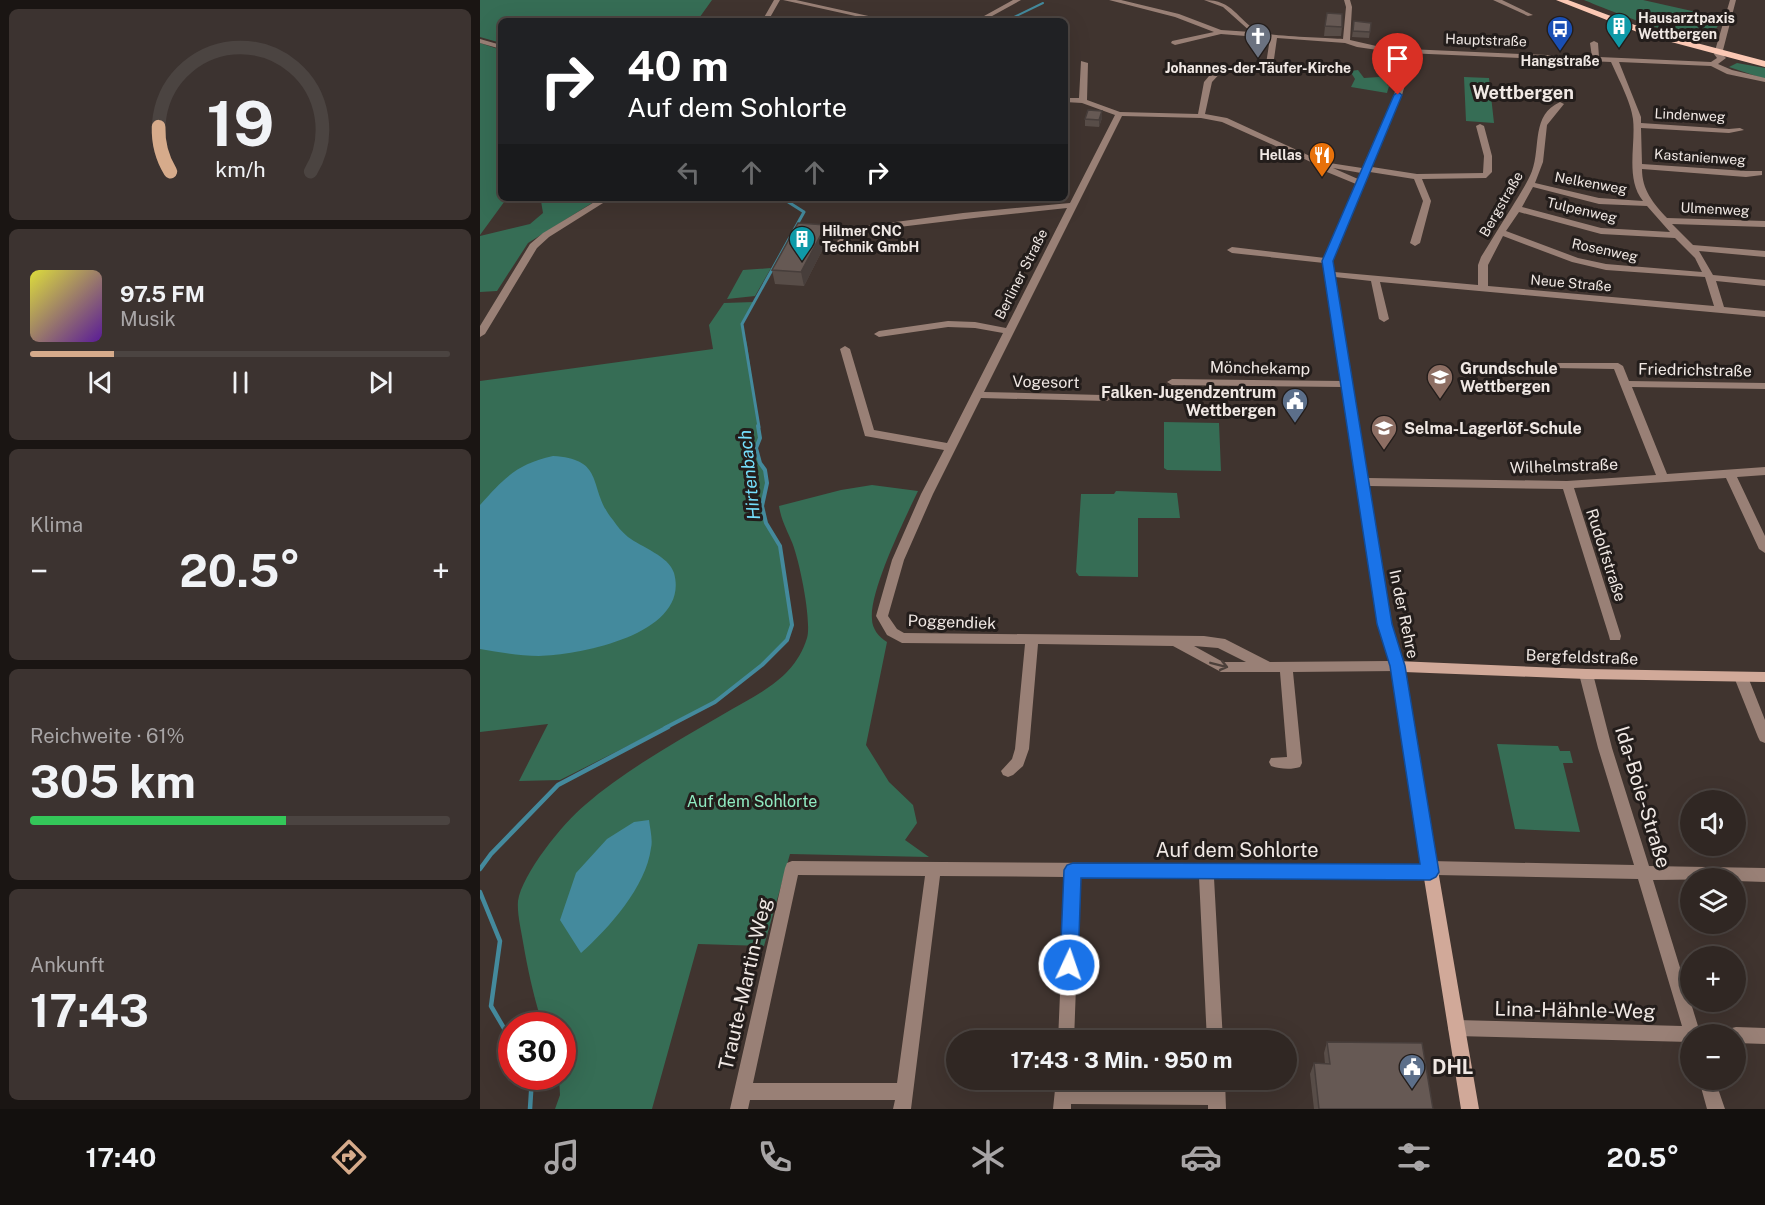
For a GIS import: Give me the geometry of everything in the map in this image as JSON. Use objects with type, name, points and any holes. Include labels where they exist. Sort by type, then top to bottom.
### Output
[{"type":"main road","points":[[1560,0],[1648,33],[1765,64]]},
{"type":"main road","points":[[1576,0],[1719,51],[1765,59]]},
{"type":"street","points":[[767,18],[777,0]]},
{"type":"street","points":[[786,0],[873,18]]},
{"type":"street","points":[[984,18],[1018,0]]},
{"type":"street","points":[[1112,0],[1177,15],[1220,32]]},
{"type":"street","points":[[1207,0],[1225,6],[1257,34]]},
{"type":"street","points":[[1346,41],[1349,7],[1347,0]]},
{"type":"street","points":[[1496,0],[1530,15]]},
{"type":"street","points":[[1712,64],[1722,58],[1719,51],[1733,0]]},
{"type":"street","points":[[1175,43],[1220,32]]},
{"type":"street","name":"Hauptstraße","points":[[1220,32],[1346,41],[1375,49],[1402,51],[1712,64],[1730,72],[1765,80]]},
{"type":"street","points":[[1260,67],[1269,66],[1274,36]]},
{"type":"street","points":[[480,41],[498,46]]},
{"type":"street","points":[[1594,43],[1596,59]]},
{"type":"street","name":"In der Rehre","points":[[1402,51],[1403,78],[1398,95],[1328,261],[1385,624],[1397,666],[1470,1109]]},
{"type":"street","name":"Hauptstraße","points":[[1698,63],[1719,51]]},
{"type":"street","points":[[1614,60],[1635,108],[1638,125],[1640,188],[1649,204],[1692,248],[1709,277],[1720,310]]},
{"type":"street","points":[[1083,63],[1083,101]]},
{"type":"street","points":[[1201,116],[1208,82],[1222,66]]},
{"type":"street","points":[[1068,100],[1083,101],[1119,114],[1201,116],[1224,120],[1360,183]]},
{"type":"street","name":"Bergstraße","points":[[1483,288],[1483,265],[1500,232],[1530,184],[1539,163],[1543,122],[1560,104]]},
{"type":"street","name":"Berliner Straße","points":[[882,616],[907,537],[976,395],[1119,114]]},
{"type":"street","name":"Lindenweg","points":[[1638,125],[1740,130]]},
{"type":"street","points":[[1321,165],[1417,177],[1486,175],[1488,156],[1480,126]]},
{"type":"street","name":"Kastanienweg","points":[[1639,166],[1746,174],[1759,172]]},
{"type":"street","points":[[1415,243],[1427,201],[1417,177]]},
{"type":"street","name":"Nelkenweg","points":[[1530,184],[1599,201],[1649,204]]},
{"type":"street","points":[[480,334],[533,246],[546,235],[602,201]]},
{"type":"street","points":[[842,241],[858,230],[1073,205]]},
{"type":"street","name":"Tulpenweg","points":[[1515,208],[1601,231],[1679,235]]},
{"type":"street","name":"Ulmenweg","points":[[1664,221],[1765,224]]},
{"type":"street","name":"Rosenweg","points":[[1500,232],[1575,260],[1644,271],[1765,284]]},
{"type":"street","points":[[1692,248],[1765,254]]},
{"type":"street","points":[[1232,250],[1328,261]]},
{"type":"street","name":"Neue Straße","points":[[1329,274],[1765,314]]},
{"type":"street","points":[[1375,278],[1384,319]]},
{"type":"street","points":[[879,334],[948,324],[975,325],[1009,331]]},
{"type":"street","points":[[845,349],[869,434],[950,447]]},
{"type":"street","points":[[1558,366],[1618,366],[1663,478]]},
{"type":"street","name":"Mönchekamp","points":[[1172,382],[1347,384]]},
{"type":"street","name":"Friedrichstraße","points":[[1625,384],[1765,386]]},
{"type":"street","name":"Vogesort","points":[[976,395],[1107,398],[1108,390]]},
{"type":"street","name":"Wilhelmstraße","points":[[1363,482],[1567,485],[1765,471]]},
{"type":"street","points":[[1730,474],[1765,549]]},
{"type":"street","name":"Rudolfstraße","points":[[1567,485],[1615,636]]},
{"type":"street","name":"Poggendiek","points":[[882,616],[892,632],[902,638],[1220,643],[1265,665]]},
{"type":"street","points":[[1008,771],[1018,762],[1022,749],[1032,641]]},
{"type":"street","name":"Poggendiek","points":[[1178,643],[1221,667],[1397,666]]},
{"type":"street","points":[[1276,762],[1295,763],[1286,666]]},
{"type":"street","name":"Bergfeldstraße","points":[[1397,666],[1586,674],[1765,677]]},
{"type":"street","name":"Ida-Boie-Straße","points":[[1586,674],[1605,748],[1690,1024]]},
{"type":"street","points":[[1741,677],[1765,737]]},
{"type":"street","name":"Auf dem Sohlorte","points":[[792,868],[1430,870],[1765,875]]},
{"type":"street","name":"Traute-Martin-Weg","points":[[739,1109],[792,868]]},
{"type":"street","points":[[743,1091],[903,1101],[933,869]]},
{"type":"street","points":[[1066,1030],[1073,870]]},
{"type":"street","points":[[1206,871],[1214,1030]]},
{"type":"street","name":"Lina-Hähnle-Weg","points":[[1456,1028],[1680,1035]]},
{"type":"street","points":[[1746,1035],[1765,1036]]},
{"type":"street","points":[[1710,1090],[1716,1109]]},
{"type":"street","points":[[1063,1095],[1217,1095]]},
{"type":"green space","points":[[480,0],[712,0],[699,18],[498,18],[498,42],[480,37]]},
{"type":"green space","points":[[1584,0],[1643,0],[1723,18],[1710,36],[1700,38],[1648,25]]},
{"type":"green space","points":[[480,43],[498,49],[498,201],[505,201],[480,235]]},
{"type":"green space","points":[[1737,63],[1765,68],[1765,79],[1729,67]]},
{"type":"green space","points":[[1358,70],[1364,78],[1379,77],[1388,82],[1387,93],[1351,87],[1355,79],[1350,71]]},
{"type":"green space","points":[[1464,77],[1489,78],[1494,123],[1466,121]]},
{"type":"green space","points":[[541,201],[595,201],[528,243],[497,291],[480,292],[480,236],[530,224],[543,213]]},
{"type":"green space","points":[[771,268],[755,296],[727,299],[743,270]]},
{"type":"green space","points":[[754,302],[741,324],[747,344],[760,438],[756,448],[760,463],[765,470],[767,483],[762,506],[766,523],[780,546],[792,625],[787,640],[762,665],[715,702],[560,780],[519,781],[548,724],[480,732],[480,381],[713,349],[709,325],[724,303]]},
{"type":"green space","points":[[1164,422],[1219,423],[1221,471],[1167,470],[1164,468]]},
{"type":"green space","points":[[872,485],[918,491],[889,555],[876,591],[873,626],[887,642],[866,745],[889,782],[913,805],[917,823],[905,840],[929,857],[790,854],[764,946],[698,944],[652,1109],[555,1109],[560,1090],[576,1090],[576,1012],[539,1012],[520,927],[518,906],[521,890],[527,877],[566,824],[600,792],[651,757],[761,692],[784,675],[793,665],[807,638],[808,618],[798,560],[779,506],[841,490]]},
{"type":"green space","points":[[1116,491],[1177,493],[1180,518],[1138,518],[1138,577],[1079,576],[1076,572],[1081,494],[1114,494]]},
{"type":"green space","points":[[1497,744],[1558,746],[1560,751],[1570,751],[1573,763],[1563,763],[1580,832],[1515,829]]},
{"type":"water","points":[[553,456],[570,458],[589,469],[605,508],[620,529],[628,537],[661,557],[671,567],[674,573],[675,594],[666,612],[650,626],[604,645],[557,655],[539,656],[480,649],[480,505],[512,473],[530,463]]},
{"type":"water","points":[[649,820],[652,845],[642,877],[625,906],[581,953],[560,920],[576,873],[607,839],[634,822]]},
{"type":"building","points":[[1327,13],[1342,14],[1342,27],[1325,26]]},
{"type":"building","points":[[1354,21],[1371,23],[1370,32],[1353,31]]},
{"type":"building","points":[[1088,110],[1102,111],[1099,120],[1085,119]]},
{"type":"building","points":[[798,223],[826,225],[801,272],[772,270]]},
{"type":"building","points":[[1327,1042],[1422,1043],[1433,1109],[1319,1109],[1314,1063],[1330,1064]]},
{"type":"waterway","name":"Hirtenbach","points":[[1012,18],[1043,3]]},
{"type":"waterway","name":"Hirtenbach","points":[[759,427],[742,324],[804,212],[787,201]]},
{"type":"waterway","name":"Hirtenbach","points":[[665,728],[715,702],[762,665],[787,640],[792,625],[780,546],[766,523],[762,506],[767,483],[765,470],[760,463],[756,448],[760,438],[758,426]]},
{"type":"waterway","name":"Hirtenbach","points":[[480,869],[491,854],[558,785],[668,727]]},
{"type":"waterway","name":"Hirtenbach","points":[[480,892],[500,941],[491,1006],[498,1018]]},
{"type":"waterway","name":"Hirtenbach","points":[[530,1109],[531,1090]]},
{"type":"place","name":"Hausarztpaxis Wettbergen","points":[[1619,49]]},
{"type":"place","name":"Hangstraße","points":[[1560,52]]},
{"type":"place","name":"Johannes-der-Täufer-Kirche","points":[[1258,59]]},
{"type":"place","name":"Hellas","points":[[1322,178]]},
{"type":"place","name":"Hilmer CNC Technik GmbH","points":[[802,262]]},
{"type":"place","name":"Grundschule Wettbergen","points":[[1440,400]]},
{"type":"place","name":"Falken-Jugendzentrum Wettbergen","points":[[1295,424]]},
{"type":"place","name":"Selma-Lagerlöf-Schule","points":[[1384,451]]},
{"type":"place","name":"DHL","points":[[1412,1090]]},
{"type":"district","name":"Wettbergen","points":[[1523,92]]},
{"type":"route","points":[[1069,965],[1073,870],[1430,872],[1397,666],[1385,624],[1328,261],[1398,95]]}]
